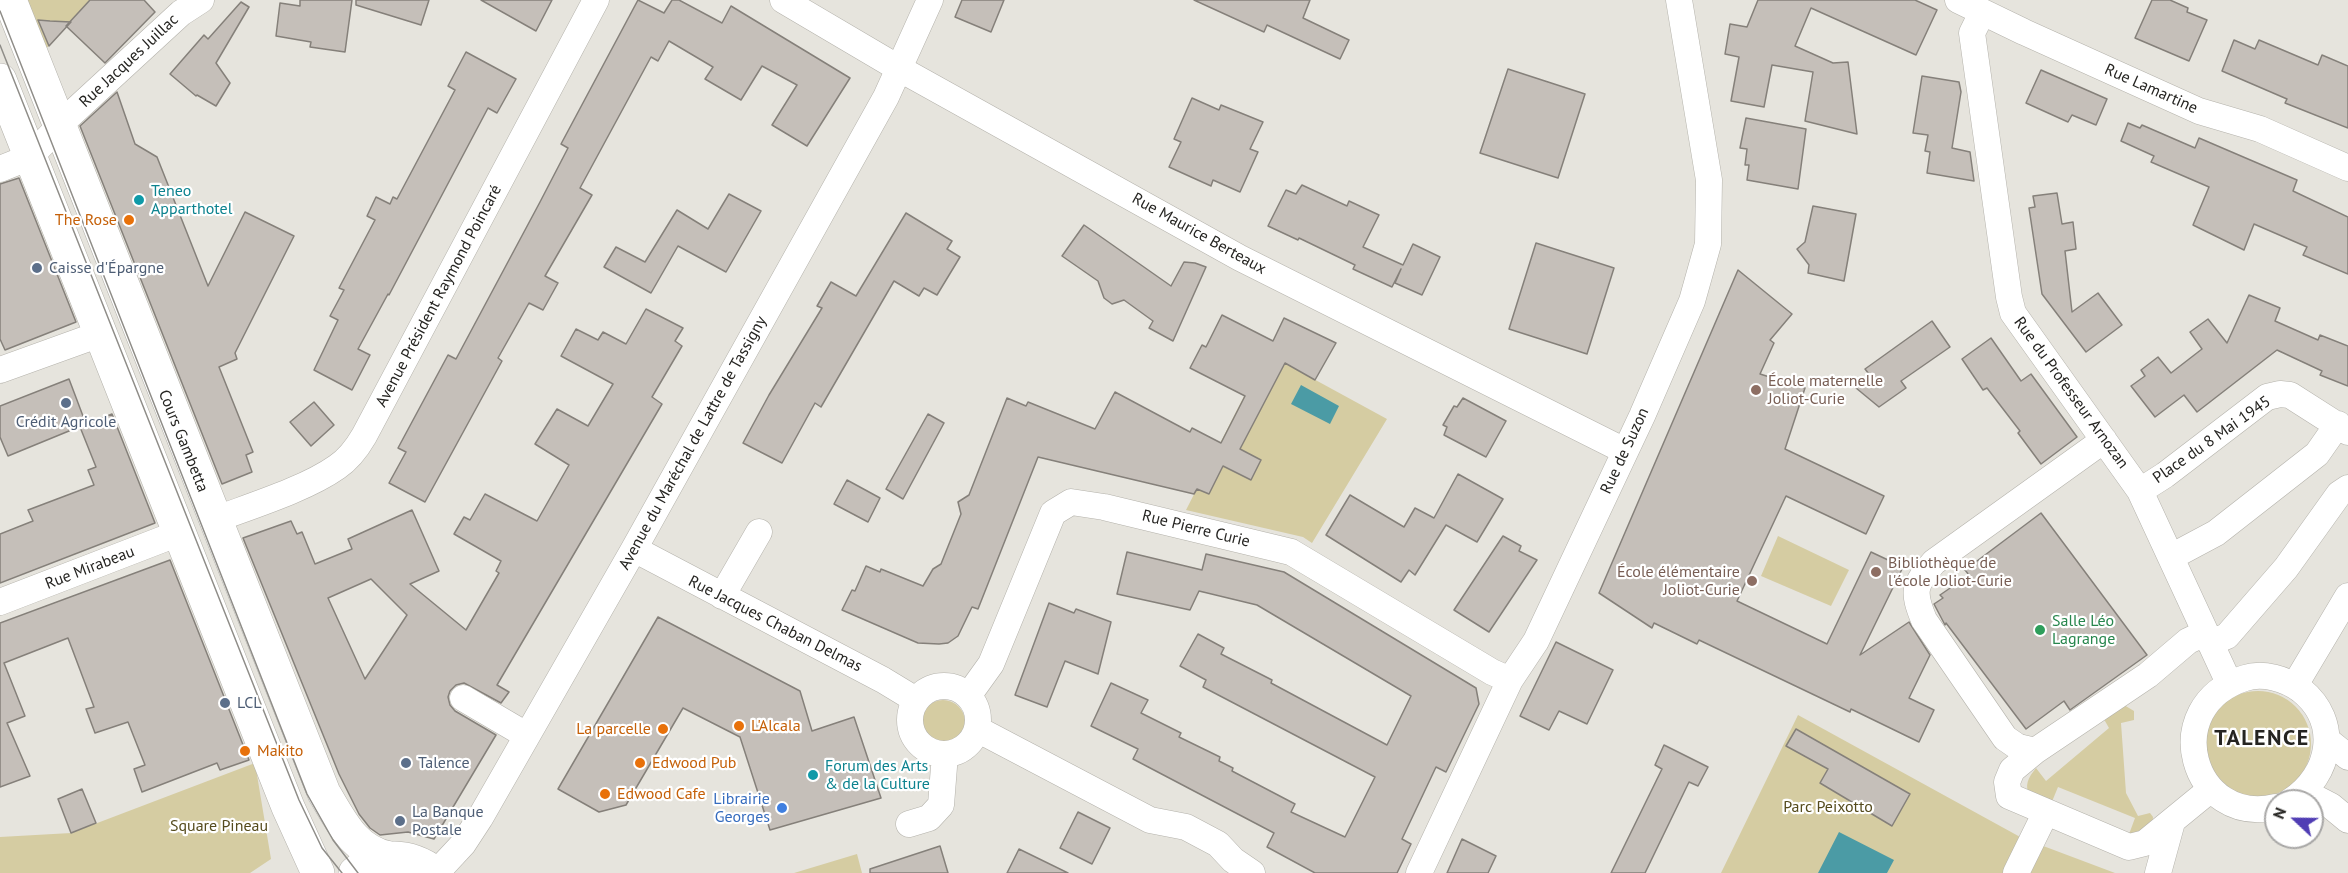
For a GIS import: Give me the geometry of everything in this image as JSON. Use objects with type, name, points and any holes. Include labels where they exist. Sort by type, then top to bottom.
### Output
[{"type":"main road","name":"Cours Gambetta","points":[[10,0],[324,793],[346,831],[363,848],[375,855],[414,861],[435,873]]},
{"type":"main road","points":[[0,80],[288,807],[318,873]]},
{"type":"main road","points":[[355,873],[366,865],[389,858]]},
{"type":"street","name":"Rue Jacques Juillac","points":[[30,157],[59,126],[181,13],[201,0]]},
{"type":"street","name":"Avenue Président Raymond Poincaré","points":[[214,520],[320,478],[339,466],[354,452],[370,426],[596,0]]},
{"type":"street","name":"Rue Maurice Berteaux","points":[[783,0],[900,69],[1240,258],[1625,451]]},
{"type":"street","name":"Avenue du Maréchal de Lattre de Tassigny","points":[[435,873],[464,844],[634,549],[900,69],[930,0]]},
{"type":"street","name":"Rue de Suzon","points":[[1419,873],[1510,680],[1536,641],[1692,301],[1708,244],[1708,180],[1679,0]]},
{"type":"street","name":"Rue Lamartine","points":[[1958,0],[2199,111],[2260,129],[2348,168]]},
{"type":"street","name":"Rue du Professeur Arnozan","points":[[1982,13],[1972,33],[2013,314],[2140,491],[2229,683]]},
{"type":"street","points":[[0,169],[30,157]]},
{"type":"street","points":[[0,370],[100,334]]},
{"type":"street","name":"Place du 8 Mai 1945","points":[[2140,491],[2268,398],[2280,394],[2290,395],[2343,428]]},
{"type":"street","points":[[2171,557],[2216,533],[2317,454],[2343,428]]},
{"type":"street","points":[[2035,752],[2018,747],[2005,738],[1924,620],[1915,599],[1920,579],[1934,562],[2104,440]]},
{"type":"street","points":[[2211,789],[2145,843],[2128,847],[2009,796],[2007,782],[2012,770],[2035,752],[2148,675],[2188,641],[2227,636],[2286,568],[2339,494],[2348,488]]},
{"type":"street","name":"Rue Pierre Curie","points":[[968,696],[991,664],[1050,518],[1053,513],[1071,502],[1104,507],[1291,552],[1492,672],[1510,680]]},
{"type":"street","points":[[722,596],[759,532]]},
{"type":"street","name":"Rue Mirabeau","points":[[0,602],[179,533]]},
{"type":"street","name":"Rue Jacques Chaban Delmas","points":[[634,549],[883,680],[916,700]]},
{"type":"street","points":[[2295,685],[2348,596]]},
{"type":"street","points":[[2264,810],[2242,807],[2225,800],[2211,789],[2200,772],[2194,752],[2194,732],[2200,712],[2212,695],[2229,683],[2251,676],[2274,677],[2295,685],[2318,709],[2324,723],[2327,740],[2325,759],[2317,777],[2306,789]]},
{"type":"street","points":[[947,686],[958,689],[968,696],[975,705],[978,717],[977,729],[965,747],[956,752],[934,753],[916,741],[909,720],[911,709],[916,700],[925,692],[936,687],[947,686]]},
{"type":"street","points":[[463,698],[526,735]]},
{"type":"street","points":[[977,729],[1150,820],[1186,827],[1218,844],[1233,860],[1252,873]]},
{"type":"street","points":[[2327,740],[2348,757]]},
{"type":"street","points":[[909,824],[929,818],[941,805],[945,754]]},
{"type":"street","points":[[2324,804],[2331,806],[2348,820]]},
{"type":"street","points":[[2016,873],[2046,812]]},
{"type":"street","points":[[2158,873],[2172,822]]},
{"type":"green space","points":[[25,0],[90,0],[45,50]]},
{"type":"green space","points":[[1266,353],[1387,419],[1312,543],[1303,537],[1186,510]]},
{"type":"green space","points":[[1778,536],[1849,570],[1831,606],[1761,576]]},
{"type":"green space","points":[[2248,692],[2268,692],[2288,700],[2302,714],[2310,734],[2310,754],[2302,774],[2286,789],[2264,789],[2264,796],[2248,796],[2228,788],[2214,774],[2206,754],[2206,734],[2214,714],[2228,700]]},
{"type":"green space","points":[[943,700],[959,706],[965,722],[959,738],[943,744],[927,738],[921,722],[927,706]]},
{"type":"green space","points":[[2124,705],[2134,711],[2134,720],[2121,723],[2126,793],[2138,816],[2150,813],[2153,817],[2152,827],[2128,837],[2135,818],[2058,787],[2051,804],[2030,797],[2027,785],[2036,768],[2046,781],[2109,728],[2101,714]]},
{"type":"green space","name":"Parc Peixotto","points":[[1798,715],[2022,838],[2115,873],[1721,873]]},
{"type":"green space","name":"Square Pineau","points":[[255,763],[271,859],[250,873],[0,873],[0,837],[71,833]]},
{"type":"green space","points":[[857,854],[862,873],[794,873]]},
{"type":"water","points":[[1301,385],[1339,406],[1330,424],[1291,404]]},
{"type":"water","points":[[1839,832],[1894,860],[1887,873],[1818,873]]},
{"type":"building","points":[[90,0],[144,0],[155,12],[105,63],[66,26]]},
{"type":"building","points":[[300,0],[352,0],[345,52],[310,47],[311,42],[276,36],[280,3],[300,6]]},
{"type":"building","points":[[356,0],[429,0],[421,25],[356,5]]},
{"type":"building","points":[[481,0],[552,0],[536,31]]},
{"type":"building","points":[[638,0],[664,13],[672,0],[679,0],[722,23],[731,6],[850,78],[807,146],[772,125],[797,85],[762,66],[741,100],[705,79],[713,67],[669,41],[658,61],[651,57],[580,188],[592,195],[545,276],[558,283],[543,310],[529,303],[498,358],[502,361],[425,502],[389,483],[406,452],[398,448],[448,355],[456,359],[568,148],[561,144]]},
{"type":"building","points":[[962,0],[1004,0],[991,32],[955,17]]},
{"type":"building","points":[[1194,0],[1310,0],[1303,18],[1349,40],[1340,59],[1267,25],[1264,32]]},
{"type":"building","points":[[1758,0],[1915,0],[1937,10],[1916,55],[1811,8],[1795,46],[1833,63],[1848,62],[1857,134],[1805,121],[1813,72],[1772,65],[1764,107],[1731,101],[1739,57],[1725,54],[1730,24],[1747,27]]},
{"type":"building","points":[[2152,0],[2170,0],[2188,8],[2187,12],[2207,20],[2189,61],[2135,38]]},
{"type":"building","points":[[241,2],[249,7],[216,63],[230,83],[216,106],[196,96],[170,74],[204,35],[208,39]]},
{"type":"building","points":[[38,20],[50,21],[71,22],[49,46]]},
{"type":"building","points":[[2234,40],[2255,49],[2259,40],[2318,65],[2322,55],[2348,66],[2348,128],[2285,103],[2287,99],[2222,71]]},
{"type":"building","points":[[466,52],[516,79],[497,113],[488,108],[358,349],[370,355],[352,390],[314,370],[338,320],[330,316],[344,290],[339,288],[375,220],[367,216],[376,197],[390,204],[393,197],[397,199],[455,90],[448,86]]},
{"type":"building","points":[[1508,69],[1585,94],[1558,178],[1480,153]]},
{"type":"building","points":[[2041,70],[2107,99],[2096,125],[2072,115],[2068,122],[2026,103]]},
{"type":"building","points":[[1922,76],[1959,82],[1961,92],[1952,148],[1970,152],[1974,181],[1927,173],[1930,152],[1925,151],[1928,135],[1913,133]]},
{"type":"building","points":[[117,92],[135,144],[157,157],[208,286],[245,212],[294,236],[235,353],[237,359],[219,367],[253,452],[246,455],[252,472],[222,484],[80,126]]},
{"type":"building","points":[[1192,98],[1219,110],[1221,105],[1263,122],[1250,149],[1258,152],[1240,192],[1213,180],[1211,186],[1169,167],[1181,142],[1174,139]]},
{"type":"building","points":[[1746,118],[1806,129],[1798,189],[1747,180],[1749,165],[1745,165],[1747,149],[1740,148]]},
{"type":"building","points":[[2128,123],[2140,128],[2142,125],[2195,148],[2199,138],[2297,180],[2293,191],[2348,217],[2348,274],[2303,255],[2307,247],[2254,224],[2244,250],[2193,225],[2209,187],[2151,162],[2154,156],[2121,141]]},
{"type":"building","points":[[19,178],[76,322],[5,350],[0,339],[0,184]]},
{"type":"building","points":[[1302,185],[1347,206],[1349,201],[1379,215],[1363,247],[1403,265],[1413,244],[1440,257],[1422,295],[1395,283],[1401,269],[1392,287],[1353,269],[1355,265],[1268,226],[1286,190],[1296,194]]},
{"type":"building","points":[[2057,193],[2062,224],[2073,222],[2076,249],[2065,251],[2072,312],[2098,293],[2122,325],[2086,352],[2042,294],[2029,208],[2035,207],[2033,196]]},
{"type":"building","points":[[729,194],[761,211],[726,272],[678,246],[651,293],[604,267],[616,247],[645,262],[677,210],[708,229]]},
{"type":"building","points":[[1813,206],[1856,214],[1844,281],[1808,273],[1809,265],[1797,249],[1805,242]]},
{"type":"building","points":[[906,213],[952,241],[947,249],[960,257],[937,295],[924,288],[919,296],[894,281],[821,407],[815,403],[782,463],[743,443],[769,395],[822,308],[817,306],[831,282],[856,296]]},
{"type":"building","points":[[1084,225],[1171,286],[1184,262],[1206,267],[1173,341],[1149,328],[1153,321],[1124,300],[1112,304],[1104,298],[1098,281],[1062,256]]},
{"type":"building","points":[[1536,243],[1614,268],[1587,354],[1509,329]]},
{"type":"building","name":"École élémentaire Joliot-Curie","points":[[1738,270],[1792,314],[1770,340],[1774,343],[1760,374],[1805,388],[1785,449],[1884,496],[1866,534],[1786,496],[1737,601],[1827,644],[1871,552],[1903,567],[1860,655],[1909,622],[1930,655],[1909,698],[1934,710],[1919,742],[1851,709],[1850,712],[1699,640],[1697,644],[1654,623],[1652,628],[1599,593]]},
{"type":"building","points":[[2249,295],[2280,308],[2275,321],[2318,340],[2320,335],[2348,346],[2348,386],[2320,375],[2322,371],[2277,350],[2197,412],[2184,395],[2155,417],[2131,386],[2145,376],[2141,370],[2158,357],[2171,373],[2202,349],[2190,332],[2208,319],[2227,343]]},
{"type":"building","points":[[646,309],[683,328],[675,341],[682,346],[652,397],[662,404],[497,685],[509,692],[501,703],[464,683],[456,685],[450,691],[448,697],[450,705],[455,711],[496,735],[434,839],[408,832],[380,835],[370,828],[359,814],[339,774],[243,538],[291,521],[297,534],[302,532],[315,564],[352,549],[348,539],[412,510],[439,571],[410,584],[466,630],[499,573],[496,571],[501,561],[454,534],[464,517],[470,520],[485,494],[537,521],[569,465],[535,444],[557,409],[588,426],[613,384],[561,356],[576,329],[598,340],[603,332],[626,344]],"holes":[[[371,579],[407,615],[365,679],[328,598]]]},
{"type":"building","points":[[1222,315],[1273,341],[1284,318],[1336,343],[1315,380],[1285,363],[1240,449],[1261,460],[1251,480],[1223,466],[1209,494],[1197,489],[1194,494],[1038,457],[978,609],[972,607],[958,636],[948,643],[918,643],[842,610],[852,590],[855,591],[866,566],[880,572],[881,569],[923,586],[933,569],[941,564],[961,514],[958,502],[969,495],[1007,398],[1026,406],[1028,402],[1095,429],[1115,392],[1190,432],[1192,428],[1221,443],[1245,396],[1190,368],[1202,345],[1206,347]]},
{"type":"building","points":[[1932,321],[1950,347],[1901,381],[1906,388],[1879,407],[1856,388],[1869,374],[1865,369]]},
{"type":"building","points":[[1991,338],[2021,381],[2031,374],[2077,437],[2041,464],[2018,433],[2020,431],[1987,388],[1983,390],[1962,359]]},
{"type":"building","points":[[69,379],[86,424],[8,456],[0,437],[0,406]]},
{"type":"building","points":[[1463,398],[1506,421],[1486,457],[1444,435],[1447,427],[1443,425],[1454,406],[1457,407]]},
{"type":"building","points":[[314,402],[334,425],[311,446],[290,422]]},
{"type":"building","points":[[112,414],[155,523],[0,583],[0,534],[33,521],[28,510],[94,485],[88,470],[96,467],[80,427]]},
{"type":"building","points":[[928,414],[944,423],[903,499],[886,489]]},
{"type":"building","points":[[1458,474],[1503,499],[1477,542],[1446,525],[1415,575],[1409,570],[1401,582],[1326,535],[1350,495],[1404,527],[1415,508],[1434,518]]},
{"type":"building","points":[[847,480],[880,498],[868,522],[834,504]]},
{"type":"building","name":"Salle Léo Lagrange","points":[[2041,513],[2147,655],[2070,710],[2064,701],[2026,729],[1946,623],[1945,625],[1934,604],[1943,598],[1940,595],[1969,575],[1965,570]]},
{"type":"building","points":[[1503,536],[1521,546],[1519,551],[1537,560],[1489,632],[1454,610]]},
{"type":"building","points":[[1127,552],[1202,570],[1206,554],[1284,572],[1476,688],[1479,704],[1446,772],[1436,767],[1402,839],[1411,844],[1397,873],[1315,873],[1267,847],[1274,833],[1133,759],[1138,749],[1091,726],[1111,683],[1148,700],[1141,713],[1181,733],[1179,737],[1220,757],[1219,761],[1233,768],[1232,771],[1295,804],[1291,812],[1345,837],[1375,777],[1203,687],[1206,680],[1180,666],[1198,634],[1224,648],[1221,654],[1387,745],[1411,696],[1257,605],[1199,591],[1190,610],[1117,594]]},
{"type":"building","points":[[170,560],[249,760],[220,770],[217,763],[142,792],[134,769],[145,765],[128,722],[95,733],[86,709],[94,707],[68,638],[4,663],[25,716],[7,723],[30,776],[0,787],[0,623]]},
{"type":"building","points":[[1049,603],[1074,613],[1076,609],[1111,622],[1098,674],[1065,661],[1047,707],[1015,695]]},
{"type":"building","points":[[658,617],[800,691],[812,731],[854,717],[881,798],[770,830],[740,737],[683,708],[626,805],[599,812],[558,789]]},
{"type":"building","points":[[1556,642],[1613,670],[1587,724],[1559,711],[1549,730],[1520,716]]},
{"type":"building","points":[[1796,729],[1910,794],[1892,826],[1820,783],[1828,769],[1786,746]]},
{"type":"building","points":[[1664,745],[1708,767],[1698,786],[1689,782],[1645,873],[1611,873],[1662,769],[1655,765]]},
{"type":"building","points":[[82,789],[96,823],[71,833],[58,799]]},
{"type":"building","points":[[1078,812],[1110,828],[1092,864],[1060,848]]},
{"type":"building","points":[[1462,839],[1496,856],[1488,873],[1447,873]]},
{"type":"building","points":[[940,846],[948,873],[870,873],[870,869]]},
{"type":"building","points":[[1019,849],[1068,873],[1007,873]]},
{"type":"tram line","points":[[0,11],[307,794],[333,840],[358,873]]},
{"type":"tram line","points":[[0,45],[299,800],[322,848],[342,873]]},
{"type":"place","name":"Teneo Apparthotel","points":[[139,200]]},
{"type":"place","name":"The Rose","points":[[129,220]]},
{"type":"place","name":"Caisse d'Épargne","points":[[37,268]]},
{"type":"place","name":"École maternelle Joliot-Curie","points":[[1756,390]]},
{"type":"place","name":"Crédit Agricole","points":[[66,403]]},
{"type":"place","name":"Bibliothèque de l'école Joliot-Curie","points":[[1876,572]]},
{"type":"place","name":"École élémentaire Joliot-Curie","points":[[1752,581]]},
{"type":"place","name":"Salle Léo Lagrange","points":[[2040,630]]},
{"type":"place","name":"LCL","points":[[225,703]]},
{"type":"place","name":"L'Alcala","points":[[739,726]]},
{"type":"place","name":"La parcelle","points":[[663,729]]},
{"type":"place","name":"Makito","points":[[245,751]]},
{"type":"place","name":"Talence","points":[[406,763]]},
{"type":"place","name":"Edwood Pub","points":[[640,763]]},
{"type":"place","name":"Forum des Arts & de la Culture","points":[[813,775]]},
{"type":"place","name":"Edwood Cafe","points":[[605,794]]},
{"type":"place","name":"Librairie Georges","points":[[782,808]]},
{"type":"place","name":"La Banque Postale","points":[[400,821]]},
{"type":"district","name":"TALENCE","points":[[2262,739]]}]
